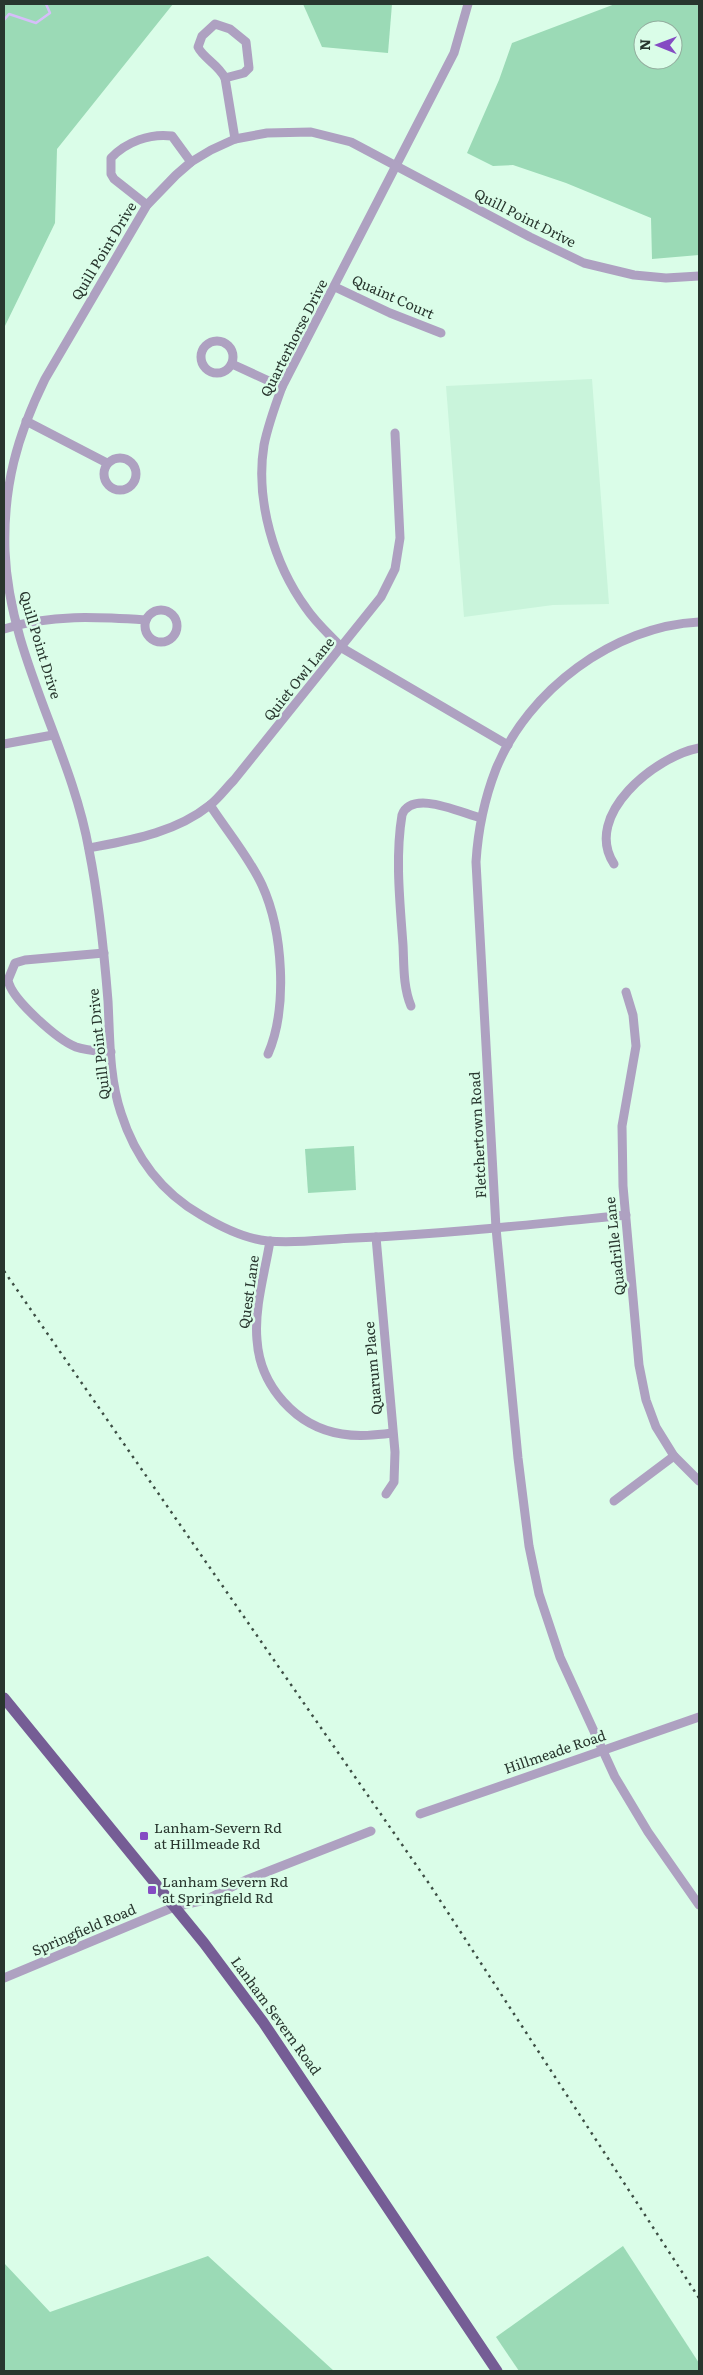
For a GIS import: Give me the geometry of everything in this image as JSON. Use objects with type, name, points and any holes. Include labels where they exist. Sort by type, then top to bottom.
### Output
[{"type":"main road","name":"Lanham Severn Road","points":[[4,1698],[174,1906],[292,2062],[497,2371]]},
{"type":"street","name":"Quarterhorse Drive","points":[[468,4],[454,54],[282,387],[272,413],[264,446],[262,482],[266,516],[276,550],[290,583],[307,609],[342,648],[508,745]]},
{"type":"street","points":[[225,78],[248,70],[248,47],[243,39],[230,29],[215,24],[202,36],[198,47],[215,63],[225,78],[235,139]]},
{"type":"street","name":"Quill Point Drive","points":[[626,1215],[496,1228],[376,1237],[270,1241],[243,1235],[211,1221],[177,1199],[152,1175],[138,1152],[116,1096],[104,953],[89,848],[66,764],[16,625],[7,583],[6,512],[11,469],[26,421],[45,378],[147,204],[191,162],[235,139],[267,133],[311,132],[351,142],[530,237],[584,263],[634,275],[666,278],[699,276]]},
{"type":"street","points":[[147,204],[114,179],[111,174],[111,158],[118,151],[140,140],[163,135],[172,136],[191,162]]},
{"type":"street","name":"Quaint Court","points":[[335,286],[390,313],[441,333]]},
{"type":"street","points":[[232,364],[282,387]]},
{"type":"street","points":[[26,421],[107,463]]},
{"type":"street","name":"Quiet Owl Lane","points":[[89,848],[147,836],[189,818],[210,805],[234,780],[342,648],[381,597],[395,569],[400,538],[395,433]]},
{"type":"street","points":[[4,629],[16,625],[77,617],[146,620]]},
{"type":"street","name":"Fletchertown Road","points":[[699,622],[664,627],[613,646],[584,663],[548,693],[508,745],[497,768],[481,818],[476,862],[496,1228],[518,1458],[529,1546],[540,1594],[560,1657],[603,1749],[631,1806],[699,1905]]},
{"type":"street","points":[[4,744],[54,735]]},
{"type":"street","points":[[614,864],[609,856],[607,834],[614,813],[630,788],[661,763],[699,748]]},
{"type":"street","points":[[411,1006],[406,990],[400,910],[399,849],[402,815],[405,808],[410,804],[426,803],[481,818]]},
{"type":"street","points":[[210,805],[258,876],[271,908],[279,957],[280,992],[276,1031],[268,1054]]},
{"type":"street","points":[[104,953],[25,960],[15,963],[11,968],[8,980],[12,992],[55,1035],[77,1047],[111,1052]]},
{"type":"street","name":"Quadrille Lane","points":[[626,992],[633,1015],[636,1046],[622,1126],[623,1186],[643,1385],[656,1426],[674,1456],[699,1481]]},
{"type":"street","name":"Quarum Place","points":[[376,1237],[395,1471],[394,1482],[386,1494]]},
{"type":"street","name":"Quest Lane","points":[[270,1241],[257,1328],[259,1353],[269,1382],[277,1395],[297,1414],[316,1426],[349,1435],[392,1433]]},
{"type":"street","points":[[614,1501],[674,1456]]},
{"type":"street","name":"Hillmeade Road","points":[[420,1814],[699,1717]]},
{"type":"street","points":[[174,1906],[205,1900],[246,1880],[371,1831]]},
{"type":"street","name":"Springfield Road","points":[[4,1978],[174,1906]]},
{"type":"shaded area","points":[[4,4],[173,4],[57,149],[55,223],[4,328]]},
{"type":"shaded area","points":[[303,4],[392,4],[388,53],[322,47]]},
{"type":"shaded area","points":[[615,4],[699,4],[699,255],[652,259],[651,218],[566,183],[513,165],[493,166],[467,153],[499,80],[512,43]]},
{"type":"shaded area","points":[[592,379],[609,604],[553,605],[464,617],[446,386]]},
{"type":"shaded area","points":[[354,1146],[356,1190],[308,1193],[305,1149]]},
{"type":"shaded area","points":[[623,2246],[699,2363],[699,2371],[519,2371],[496,2337]]},
{"type":"shaded area","points":[[208,2256],[334,2371],[4,2371],[4,2263],[50,2312]]},
{"type":"waterway","points":[[4,20],[9,14],[36,23],[50,13],[46,4]]},
{"type":"railway","points":[[4,1271],[430,1885],[699,2298]]},
{"type":"place","name":"Lanham-Severn Rd at Hillmeade Rd","points":[[144,1836]]},
{"type":"place","name":"Lanham Severn Rd at Springfield Rd","points":[[152,1890]]}]
